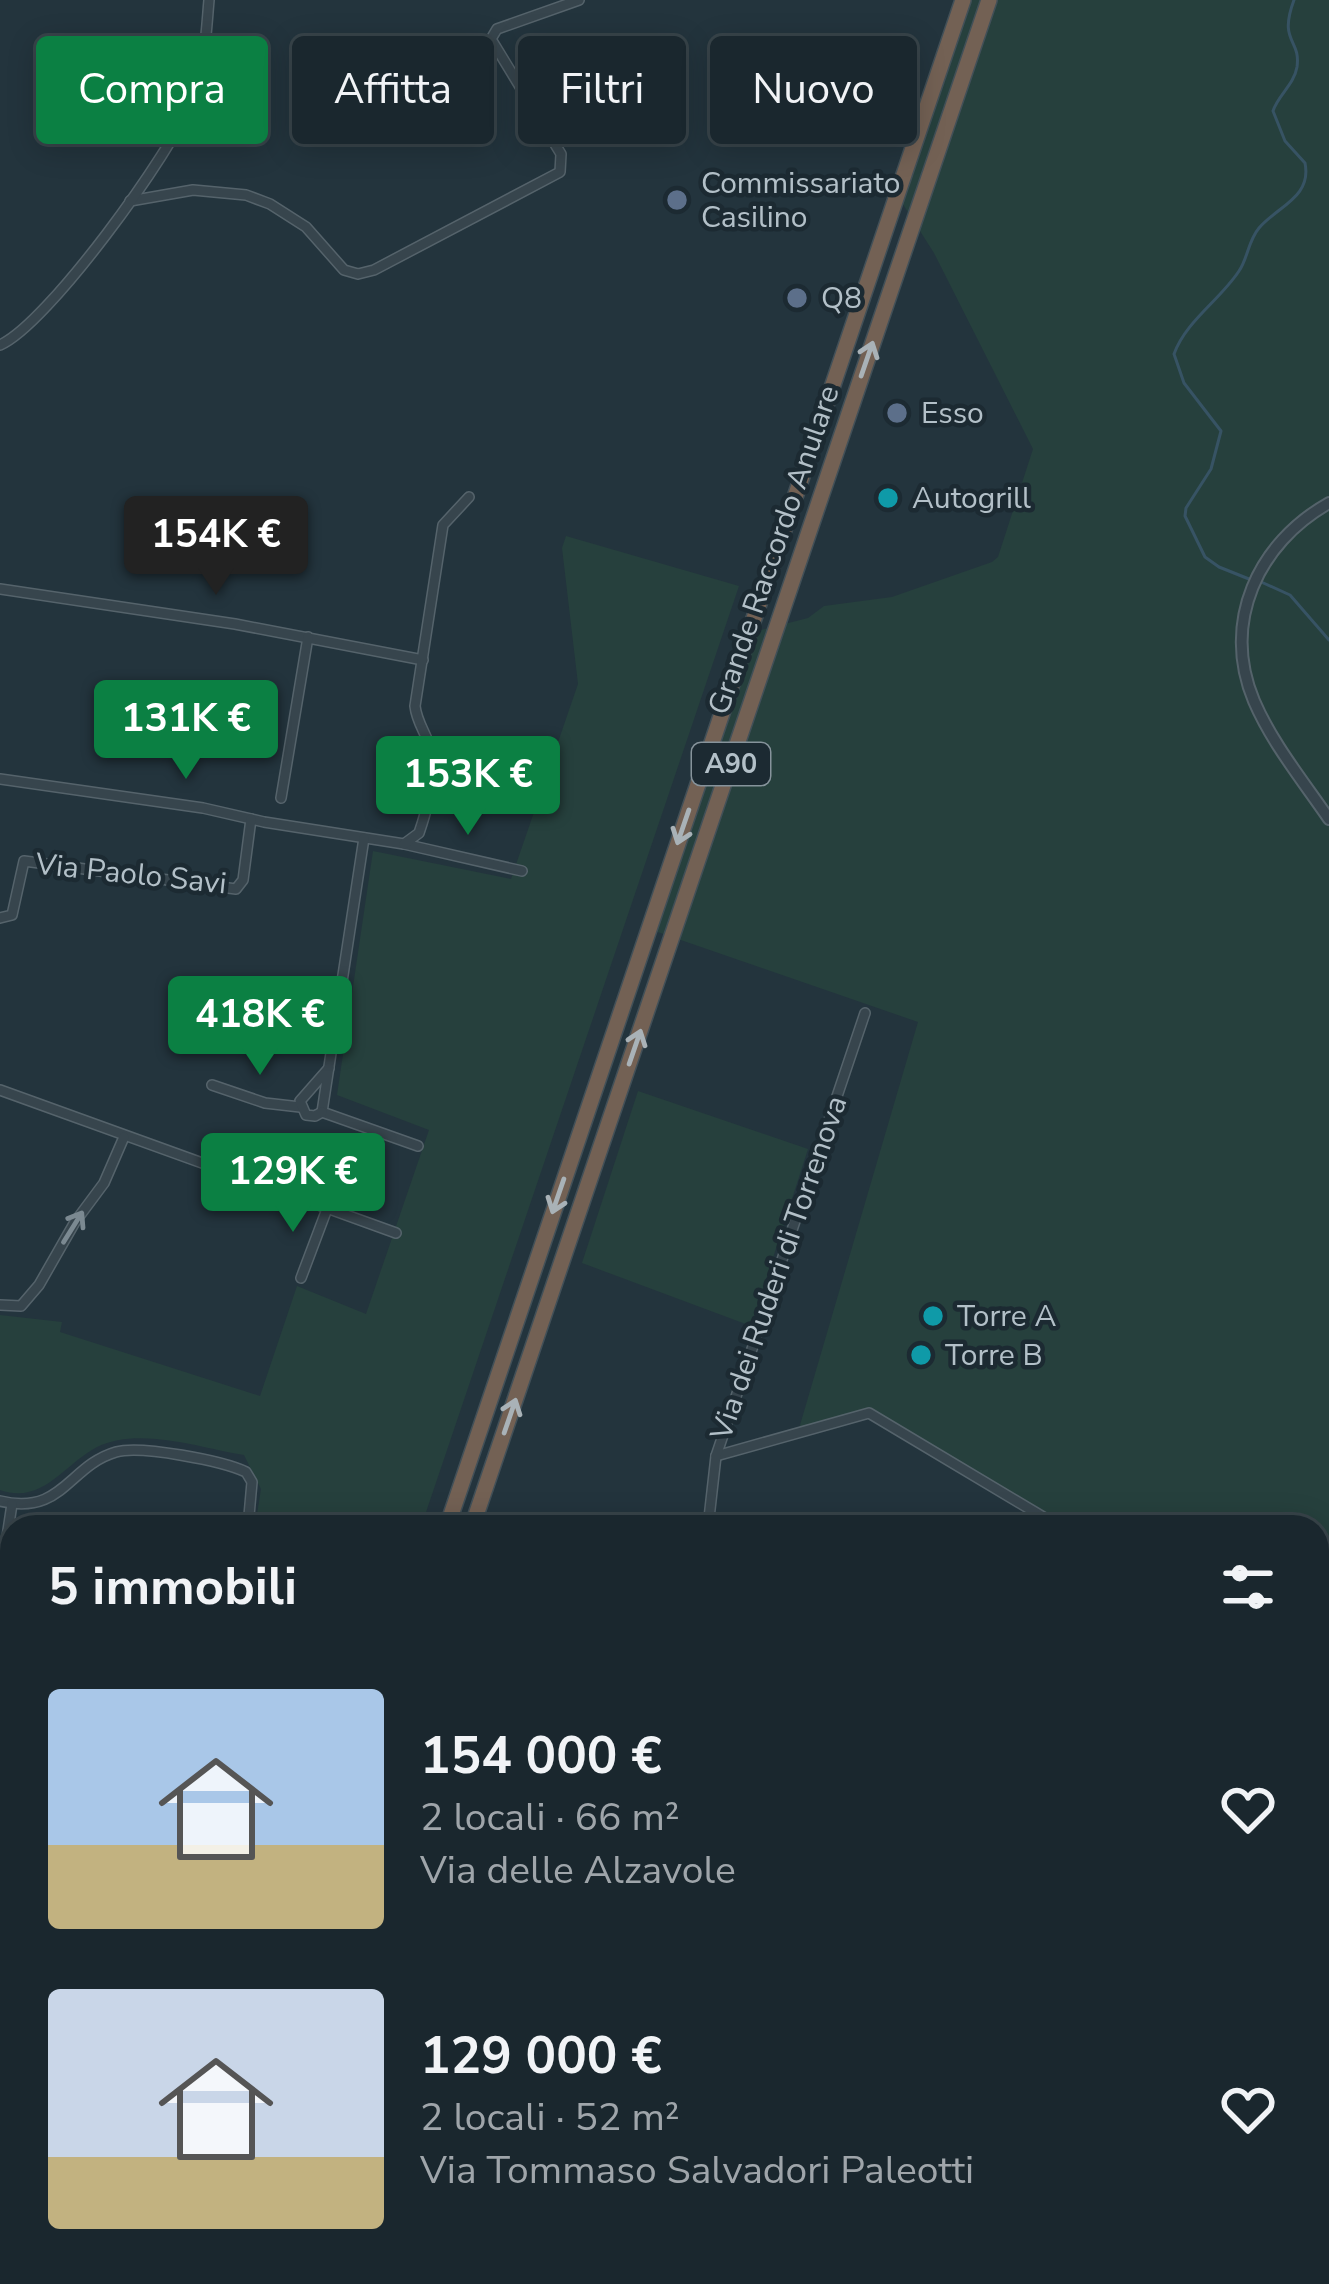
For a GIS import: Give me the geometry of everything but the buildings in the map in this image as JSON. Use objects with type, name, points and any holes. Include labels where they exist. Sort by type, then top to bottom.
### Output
[{"type":"highway","name":"Grande Raccordo Anulare","points":[[451,1515],[963,0]]},
{"type":"highway","name":"Grande Raccordo Anulare","points":[[476,1515],[989,0]]},
{"type":"street","points":[[0,346],[35,321],[176,135],[204,59],[209,0]]},
{"type":"street","points":[[130,201],[199,190],[246,195],[306,227],[344,270],[358,274],[374,270],[560,172],[560,151],[491,39],[497,29],[579,0]]},
{"type":"street","points":[[404,844],[421,829],[430,777],[431,753],[416,712],[443,525],[469,497]]},
{"type":"street","points":[[1329,503],[1294,527],[1263,563],[1248,595],[1241,635],[1250,692],[1274,739],[1329,819]]},
{"type":"street","points":[[0,589],[308,637],[423,660]]},
{"type":"street","points":[[280,798],[308,637]]},
{"type":"street","points":[[0,779],[175,803],[404,844],[522,871]]},
{"type":"street","name":"Via Paolo Savi","points":[[0,918],[12,915],[24,861],[236,889],[243,880],[251,820]]},
{"type":"street","points":[[322,1112],[364,838]]},
{"type":"street","name":"Via dei Ruderi di Torrenova","points":[[709,1515],[716,1456],[865,1012]]},
{"type":"street","points":[[300,1107],[303,1095],[330,1066]]},
{"type":"street","points":[[212,1085],[265,1102],[300,1107],[308,1116],[322,1112],[418,1146]]},
{"type":"street","points":[[0,1090],[396,1234]]},
{"type":"street","points":[[6,1307],[21,1306],[39,1285],[76,1220],[106,1180],[124,1137]]},
{"type":"street","points":[[301,1278],[327,1209]]},
{"type":"street","points":[[716,1456],[868,1413],[1040,1515]]},
{"type":"street","points":[[6,1503],[49,1499],[104,1457],[118,1451],[141,1451],[246,1472],[252,1482],[249,1515]]},
{"type":"green space","points":[[958,0],[1329,0],[1329,1515],[1038,1515],[869,1413],[798,1432],[918,1022],[649,929],[749,633],[808,618],[824,606],[892,597],[998,557],[1033,449],[934,253],[897,195],[913,144],[917,144]]},
{"type":"green space","points":[[566,536],[739,586],[425,1515],[257,1515],[261,1489],[244,1455],[151,1438],[97,1447],[29,1492],[0,1490],[0,1315],[62,1322],[60,1332],[260,1396],[297,1286],[366,1314],[429,1130],[337,1095],[373,851],[511,879],[578,684],[562,548]]},
{"type":"green space","points":[[638,1091],[808,1149],[751,1326],[582,1263]]},
{"type":"waterway","points":[[1249,579],[1205,557],[1185,516],[1211,469],[1221,431],[1184,383],[1174,354],[1187,331],[1239,271],[1259,228],[1303,184],[1305,163],[1285,141],[1273,111],[1297,67],[1288,25],[1294,0]]},
{"type":"waterway","points":[[1259,581],[1290,595],[1329,640]]},
{"type":"place","name":"Commissariato Casilino","points":[[677,200]]},
{"type":"place","name":"Q8","points":[[797,298]]},
{"type":"place","name":"Esso","points":[[897,413]]},
{"type":"place","name":"Autogrill","points":[[888,498]]},
{"type":"place","name":"Torre A","points":[[933,1316]]},
{"type":"place","name":"Torre B","points":[[921,1355]]}]
